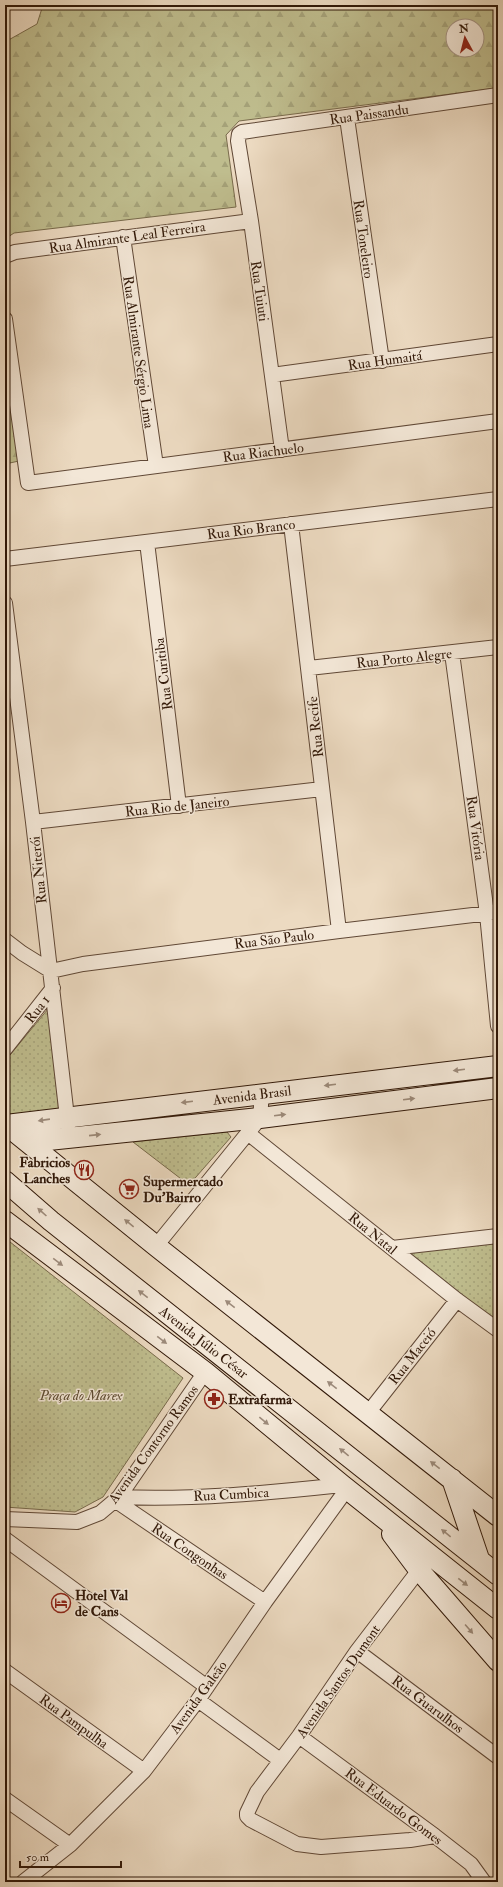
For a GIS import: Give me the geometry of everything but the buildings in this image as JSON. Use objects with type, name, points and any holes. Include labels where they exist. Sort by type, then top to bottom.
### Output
[{"type":"street","name":"Rua Paissandu","points":[[240,132],[347,118],[498,95]]},
{"type":"street","name":"Rua Toneleiro","points":[[347,118],[382,361]]},
{"type":"street","name":"Rua Tuiuti","points":[[240,132],[237,139],[282,450]]},
{"type":"street","name":"Rua Almirante Leal Ferreira","points":[[5,256],[15,252],[250,221]]},
{"type":"street","name":"Rua Almirante Sérgio Lima","points":[[123,237],[156,466]]},
{"type":"street","name":"Rua Riachuelo","points":[[5,319],[28,483],[498,421]]},
{"type":"street","name":"Rua Humaitá","points":[[272,375],[498,344]]},
{"type":"street","name":"Rua Rio Branco","points":[[5,559],[498,499]]},
{"type":"street","name":"Rua Recife","points":[[291,524],[310,668],[322,789],[339,931]]},
{"type":"street","name":"Rua Curitiba","points":[[147,542],[179,806]]},
{"type":"street","name":"Rua Niterói","points":[[5,603],[51,971],[69,1138]]},
{"type":"street","name":"Rua Porto Alegre","points":[[310,668],[498,647]]},
{"type":"street","name":"Rua Vitória","points":[[452,653],[493,913],[498,1026]]},
{"type":"street","name":"Rua Rio de Janeiro","points":[[33,822],[322,789]]},
{"type":"street","name":"Rua São Paulo","points":[[51,971],[83,964],[493,913]]},
{"type":"street","points":[[5,940],[22,953],[51,971]]},
{"type":"street","name":"Rua 1","points":[[5,1049],[53,988]]},
{"type":"street","name":"Avenida Brasil","points":[[6,1124],[498,1066]]},
{"type":"street","name":"Avenida Brasil","points":[[29,1142],[254,1126],[498,1088]]},
{"type":"street","points":[[156,1246],[254,1126],[262,1093]]},
{"type":"street","points":[[6,1124],[156,1246],[498,1516]]},
{"type":"street","name":"Rua Natal","points":[[254,1126],[392,1248],[457,1300],[498,1330]]},
{"type":"street","name":"Avenida Júlio César","points":[[5,1181],[76,1240],[498,1575]]},
{"type":"street","name":"Avenida Júlio César","points":[[5,1221],[205,1372],[344,1487],[498,1609]]},
{"type":"street","points":[[392,1248],[498,1236]]},
{"type":"street","name":"Rua Maceió","points":[[368,1412],[457,1300]]},
{"type":"street","name":"Avenida Contorno Ramos","points":[[5,1519],[76,1522],[100,1513],[118,1499],[205,1372]]},
{"type":"street","points":[[452,1479],[479,1559]]},
{"type":"street","name":"Rua Cumbica","points":[[118,1499],[273,1492],[344,1487]]},
{"type":"street","name":"Avenida Galeão","points":[[23,1882],[70,1844],[144,1771],[198,1700],[344,1487]]},
{"type":"street","name":"Rua Congonhas","points":[[118,1499],[265,1602]]},
{"type":"street","points":[[376,1511],[419,1570],[498,1661]]},
{"type":"street","points":[[5,1539],[207,1687]]},
{"type":"street","name":"Avenida Santos Dumont","points":[[419,1570],[357,1651],[299,1736],[280,1760],[248,1808],[247,1816],[259,1825],[297,1844],[321,1848],[410,1840],[435,1836]]},
{"type":"street","name":"Rua Guarulhos","points":[[357,1651],[498,1758]]},
{"type":"street","name":"Rua Pampulha","points":[[5,1671],[144,1771]]},
{"type":"street","points":[[198,1700],[280,1760]]},
{"type":"street","name":"Rua Eduardo Gomes","points":[[299,1736],[471,1864],[484,1882]]},
{"type":"street","points":[[5,1799],[70,1844]]},
{"type":"green space","points":[[43,5],[498,5],[498,88],[239,121],[226,135],[236,207],[14,233],[5,239],[5,42],[37,24]]},
{"type":"green space","points":[[5,333],[19,461],[5,464]]},
{"type":"green space","points":[[48,1009],[59,1111],[5,1116],[5,1061]]},
{"type":"green space","points":[[227,1132],[231,1137],[189,1185],[133,1142]]},
{"type":"green space","points":[[498,1237],[498,1329],[397,1248]]},
{"type":"green space","name":"Praça do Marex","points":[[5,1238],[183,1378],[103,1497],[75,1512],[5,1507]]},
{"type":"place","name":"Fabricios Lanches","points":[[84,1170]]},
{"type":"place","name":"Supermercado Du'Bairro","points":[[129,1189]]},
{"type":"place","name":"Extrafarma","points":[[214,1399]]},
{"type":"place","name":"Hotel Val de Cans","points":[[61,1603]]}]
